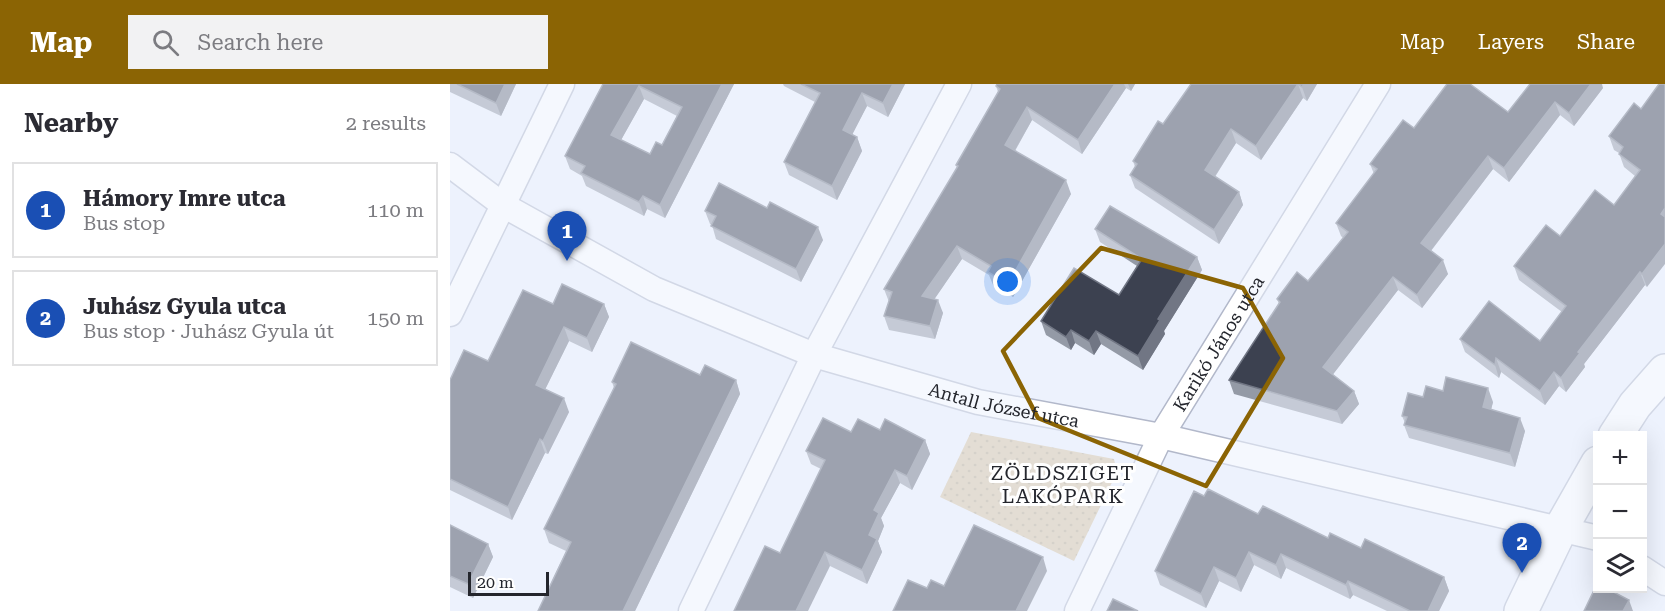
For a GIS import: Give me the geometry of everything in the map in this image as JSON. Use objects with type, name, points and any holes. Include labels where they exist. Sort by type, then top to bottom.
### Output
[{"type":"street","points":[[450,314],[562,84]]},
{"type":"street","points":[[691,611],[814,355],[959,84]]},
{"type":"street","name":"Karikó János utca","points":[[1077,611],[1161,436],[1377,84]]},
{"type":"street","name":"Antall József utca","points":[[450,165],[503,206],[654,289],[814,355],[978,402],[1161,436],[1593,537]]},
{"type":"street","points":[[1618,431],[1635,405],[1665,371]]},
{"type":"street","points":[[1521,611],[1561,528],[1593,472]]},
{"type":"street","points":[[1647,571],[1665,583]]},
{"type":"highlighted area","points":[[1101,248],[1243,288],[1283,358],[1206,486],[1038,418],[1003,351]]},
{"type":"shaded area","points":[[971,432],[1114,459],[1117,472],[1074,561],[940,497]]},
{"type":"building","points":[[457,84],[505,84],[496,103]]},
{"type":"building","points":[[603,84],[722,84],[660,205],[643,196],[639,202],[581,173],[585,166],[565,156]],"holes":[[[639,86],[682,107],[662,145],[656,142],[650,154],[611,135]]]},
{"type":"building","points":[[801,84],[893,84],[883,103],[862,93],[843,130],[857,137],[832,186],[784,162],[820,93]]},
{"type":"building","points":[[997,84],[1115,84],[1078,140],[1027,107],[1005,145],[1066,180],[1008,284],[988,272],[991,266],[957,246],[922,296],[938,300],[930,326],[884,316],[892,292],[884,289],[958,166],[956,165],[1000,89],[996,86]]},
{"type":"building","points":[[1191,84],[1298,84],[1256,146],[1231,129],[1205,170],[1239,192],[1214,230],[1130,175],[1137,164],[1133,161],[1158,121],[1163,124]]},
{"type":"building","points":[[1447,84],[1470,84],[1508,112],[1530,84],[1591,84],[1569,113],[1555,102],[1504,168],[1488,156],[1421,243],[1443,260],[1417,295],[1393,277],[1323,367],[1354,391],[1337,411],[1229,380],[1280,302],[1277,299],[1297,272],[1308,281],[1348,232],[1336,223],[1377,169],[1370,164],[1403,120],[1414,128]]},
{"type":"building","points":[[1659,84],[1665,84],[1665,208],[1661,214],[1665,217],[1665,244],[1642,274],[1640,272],[1578,352],[1580,353],[1561,378],[1554,372],[1540,391],[1496,358],[1495,365],[1460,339],[1489,301],[1540,341],[1566,306],[1514,266],[1546,225],[1560,236],[1595,190],[1614,205],[1640,170],[1619,154],[1623,147],[1609,136],[1634,103],[1641,109]]},
{"type":"building","points":[[719,183],[767,208],[770,202],[818,227],[796,269],[711,226],[716,216],[705,211]]},
{"type":"building","points":[[1110,206],[1197,257],[1138,356],[1096,331],[1089,341],[1071,330],[1066,337],[1041,321],[1074,268],[1119,295],[1142,259],[1095,229]]},
{"type":"building","points":[[562,284],[604,304],[587,338],[564,327],[536,385],[564,398],[543,441],[540,439],[508,507],[450,479],[450,380],[464,350],[488,361],[523,290],[553,304]]},
{"type":"building","points":[[631,342],[700,375],[705,365],[736,380],[623,611],[538,611],[571,542],[544,529],[616,384],[612,382]]},
{"type":"building","points":[[1446,377],[1488,388],[1483,407],[1520,418],[1510,453],[1404,425],[1407,417],[1402,416],[1408,393],[1423,397],[1426,386],[1443,391]]},
{"type":"building","points":[[823,418],[851,432],[858,419],[880,430],[885,419],[925,440],[907,476],[895,470],[874,510],[879,513],[869,535],[877,539],[862,570],[825,552],[796,611],[734,611],[765,546],[780,553],[825,460],[806,451]]},
{"type":"building","points":[[1208,489],[1258,514],[1263,506],[1328,538],[1330,533],[1361,548],[1365,539],[1444,577],[1428,611],[1410,611],[1348,581],[1346,585],[1281,554],[1276,565],[1249,552],[1236,578],[1214,567],[1201,594],[1155,571],[1194,491],[1204,496]]},
{"type":"building","points":[[450,525],[488,544],[468,584],[450,576]]},
{"type":"building","points":[[974,525],[1043,557],[1016,611],[893,611],[908,580],[927,588],[931,580],[944,586]]},
{"type":"building","points":[[1593,592],[1616,593],[1629,600],[1623,611],[1584,611]]},
{"type":"building","points":[[1113,599],[1138,611],[1107,611]]},
{"type":"place","name":"Hámory Imre utca","points":[[567,261]]},
{"type":"place","name":"Juhász Gyula utca","points":[[1522,573]]},
{"type":"district","name":"ZÖLDSZIGET LAKÓPARK","points":[[1063,484]]}]
